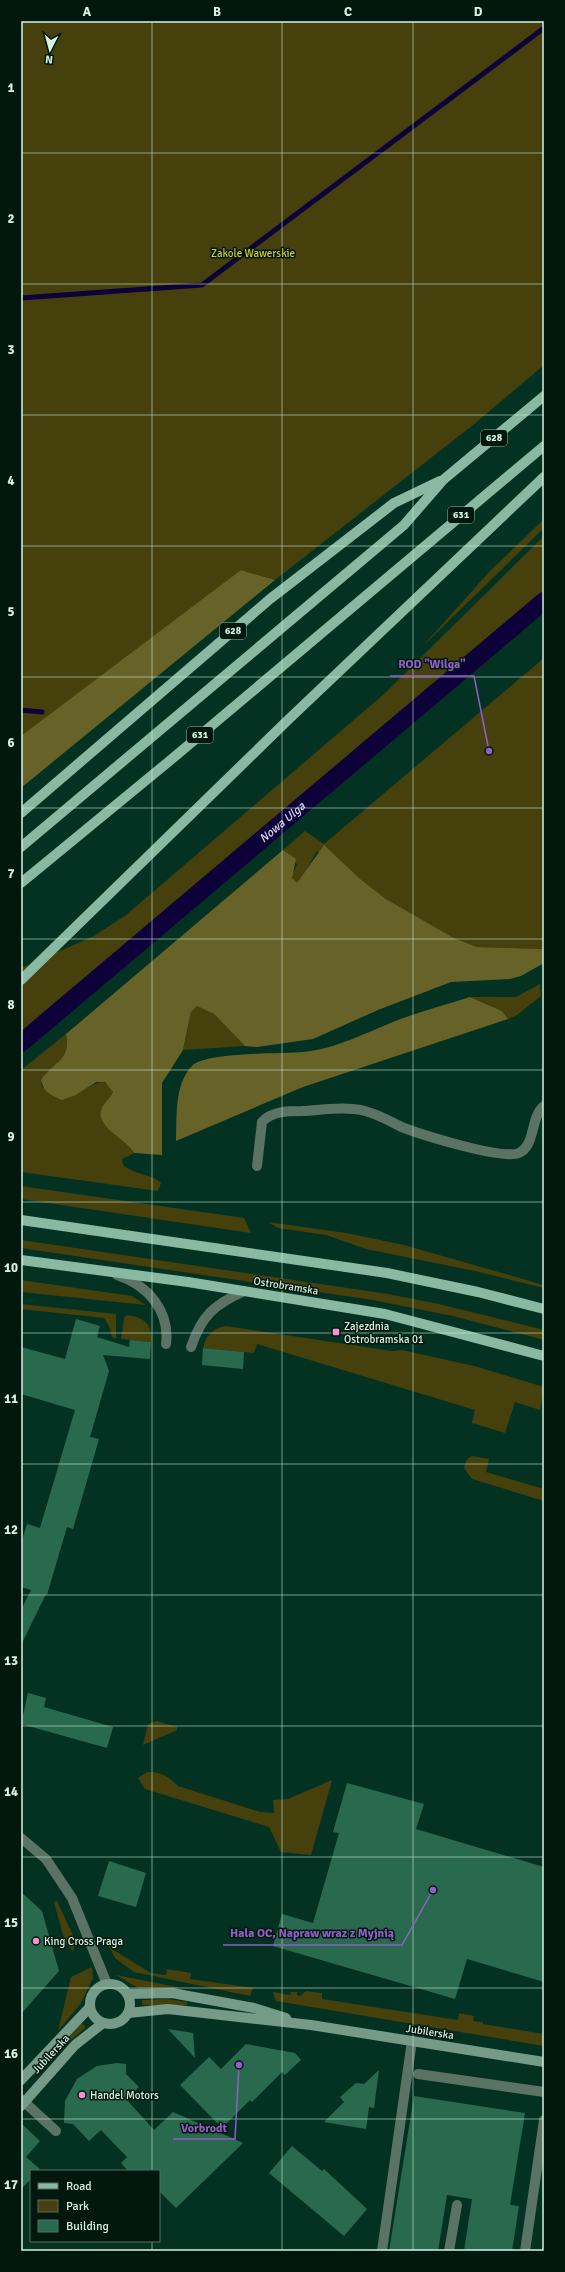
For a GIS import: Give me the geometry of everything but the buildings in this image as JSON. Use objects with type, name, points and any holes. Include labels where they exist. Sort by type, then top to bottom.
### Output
[{"type":"main road","name":"628","points":[[21,813],[270,599],[394,503],[444,480],[544,396]]},
{"type":"main road","name":"631","points":[[21,883],[544,446]]},
{"type":"main road","points":[[21,980],[290,718],[544,477]]},
{"type":"main road","name":"631","points":[[21,847],[404,525],[444,480]]},
{"type":"main road","points":[[21,1220],[379,1272],[471,1290],[544,1309]]},
{"type":"main road","name":"Ostrobramska","points":[[21,1260],[244,1291],[385,1314],[544,1356]]},
{"type":"street","points":[[107,1984],[120,1987],[127,1994],[130,2008],[128,2013],[116,2023],[103,2023],[94,2017],[90,2007],[92,1995],[101,1986],[107,1984]]},
{"type":"street","name":"Jubilerska","points":[[127,1994],[172,1993],[254,2008],[311,2025]]},
{"type":"street","name":"Jubilerska","points":[[21,2080],[90,2007]]},
{"type":"street","name":"Jubilerska","points":[[128,2013],[168,2009],[311,2025],[544,2062]]},
{"type":"street","name":"Jubilerska","points":[[22,2102],[75,2045],[103,2023]]},
{"type":"lane","points":[[257,1166],[262,1122],[266,1117],[285,1111],[352,1109],[365,1111],[420,1134],[504,1154],[519,1153],[526,1148],[539,1111],[544,1106]]},
{"type":"lane","points":[[107,1272],[135,1283],[152,1297],[165,1318],[168,1331],[166,1344]]},
{"type":"lane","points":[[191,1347],[205,1316],[222,1301],[244,1291]]},
{"type":"lane","points":[[21,1838],[46,1859],[72,1898],[107,1984]]},
{"type":"lane","points":[[382,2251],[412,2041]]},
{"type":"lane","points":[[418,2074],[544,2092]]},
{"type":"lane","points":[[22,2102],[56,2131]]},
{"type":"lane","points":[[525,2251],[544,2120]]},
{"type":"lane","points":[[449,2251],[457,2205]]},
{"type":"green space","name":"Zakole Wawerskie","points":[[21,21],[544,21],[544,365],[473,425],[275,580],[241,570],[21,763]]},
{"type":"green space","points":[[544,519],[544,528],[422,647],[490,571]]},
{"type":"green space","points":[[544,536],[544,592],[21,1032],[21,968],[94,936],[126,915],[383,695]]},
{"type":"green space","points":[[544,658],[544,949],[477,947],[454,938],[386,899],[359,878],[317,851],[302,878],[297,883],[293,882],[292,875],[297,864],[283,850],[305,831],[324,844]]},
{"type":"green space","points":[[540,984],[541,996],[517,1015],[508,1019],[502,1011],[470,997],[516,997]]},
{"type":"green space","points":[[197,1006],[214,1014],[245,1046],[183,1050],[191,1012]]},
{"type":"green space","points":[[66,1034],[67,1043],[64,1055],[41,1080],[42,1087],[76,1095],[96,1083],[101,1082],[109,1086],[113,1092],[103,1105],[101,1116],[107,1128],[125,1143],[134,1153],[122,1159],[123,1165],[133,1171],[157,1180],[161,1183],[158,1191],[21,1172],[21,1070]]},
{"type":"green space","points":[[21,1186],[244,1218],[251,1233],[21,1199]]},
{"type":"green space","points":[[268,1222],[346,1233],[404,1245],[544,1285],[544,1288],[475,1271],[366,1249],[326,1235],[278,1228]]},
{"type":"green space","points":[[21,1240],[388,1294],[439,1304],[544,1330],[544,1340],[453,1316],[373,1300],[21,1248]]},
{"type":"green space","points":[[21,1280],[132,1296],[146,1305],[21,1292]]},
{"type":"green space","points":[[21,1304],[116,1314],[116,1339],[112,1337],[109,1326],[104,1318],[21,1309]]},
{"type":"green space","points":[[127,1315],[143,1320],[146,1323],[149,1327],[151,1342],[121,1339],[124,1318]]},
{"type":"green space","points":[[226,1326],[392,1351],[402,1350],[474,1366],[544,1387],[540,1410],[515,1402],[505,1433],[472,1423],[475,1410],[257,1344],[254,1353],[203,1348],[206,1339],[214,1330]]},
{"type":"green space","points":[[472,1456],[489,1459],[486,1472],[544,1489],[544,1501],[472,1479],[464,1468],[467,1459]]},
{"type":"green space","points":[[157,1721],[177,1727],[177,1730],[143,1745],[148,1724]]},
{"type":"green space","points":[[147,1772],[156,1772],[164,1775],[178,1786],[260,1812],[274,1813],[273,1800],[288,1799],[332,1780],[311,1855],[281,1852],[269,1827],[145,1789],[138,1778]]},
{"type":"green space","points":[[57,1901],[76,1942],[73,1951],[65,1942],[54,1902]]},
{"type":"green space","points":[[105,1939],[109,1942],[112,1949],[151,1973],[166,1975],[167,1969],[191,1973],[190,1979],[253,1988],[250,1996],[134,1972],[115,1958]]},
{"type":"green space","points":[[92,1967],[93,1978],[81,2003],[58,2031],[71,1977]]},
{"type":"green space","points":[[116,1975],[181,1988],[138,1988]]},
{"type":"green space","points":[[306,1991],[322,1993],[322,1999],[458,2020],[459,2013],[474,2016],[473,2021],[483,2022],[483,2024],[544,2034],[544,2046],[276,2001],[273,1992],[290,1995],[291,1992],[297,1992],[297,1995],[300,1996]]},
{"type":"green space","points":[[167,1999],[187,2002],[187,2005],[142,2005],[142,2000]]},
{"type":"green space","points":[[81,2023],[86,2027],[68,2043],[66,2041]]},
{"type":"shaded area","points":[[241,570],[275,580],[21,788],[21,736]]},
{"type":"shaded area","points":[[324,845],[359,878],[386,899],[454,938],[477,947],[544,949],[544,963],[521,976],[510,979],[451,982],[378,1010],[313,1039],[257,1047],[245,1046],[214,1014],[197,1006],[191,1012],[183,1050],[162,1083],[162,1155],[134,1153],[125,1143],[107,1128],[101,1116],[101,1110],[113,1092],[105,1082],[96,1082],[76,1095],[62,1100],[46,1091],[41,1080],[64,1055],[67,1043],[66,1034],[283,850],[296,859],[292,878],[297,883]]},
{"type":"shaded area","points":[[470,997],[502,1011],[508,1019],[303,1087],[176,1141],[179,1092],[182,1082],[186,1073],[192,1066],[200,1061],[244,1054],[303,1052],[315,1050],[339,1044],[407,1017]]},
{"type":"waterway","points":[[21,298],[202,285],[544,28]]},
{"type":"waterway","name":"Nowa Ulga","points":[[21,1043],[544,601]]},
{"type":"waterway","points":[[21,710],[42,712]]},
{"type":"place","name":"ROD \"Wilga\"","points":[[489,751]]},
{"type":"place","name":"Zajezdnia Ostrobramska 01","points":[[336,1332]]},
{"type":"place","name":"Hala OC, Napraw wraz z Myjnią","points":[[433,1890]]},
{"type":"place","name":"King Cross Praga","points":[[36,1941]]},
{"type":"place","name":"Vorbrodt","points":[[239,2065]]},
{"type":"place","name":"Handel Motors","points":[[82,2095]]}]
